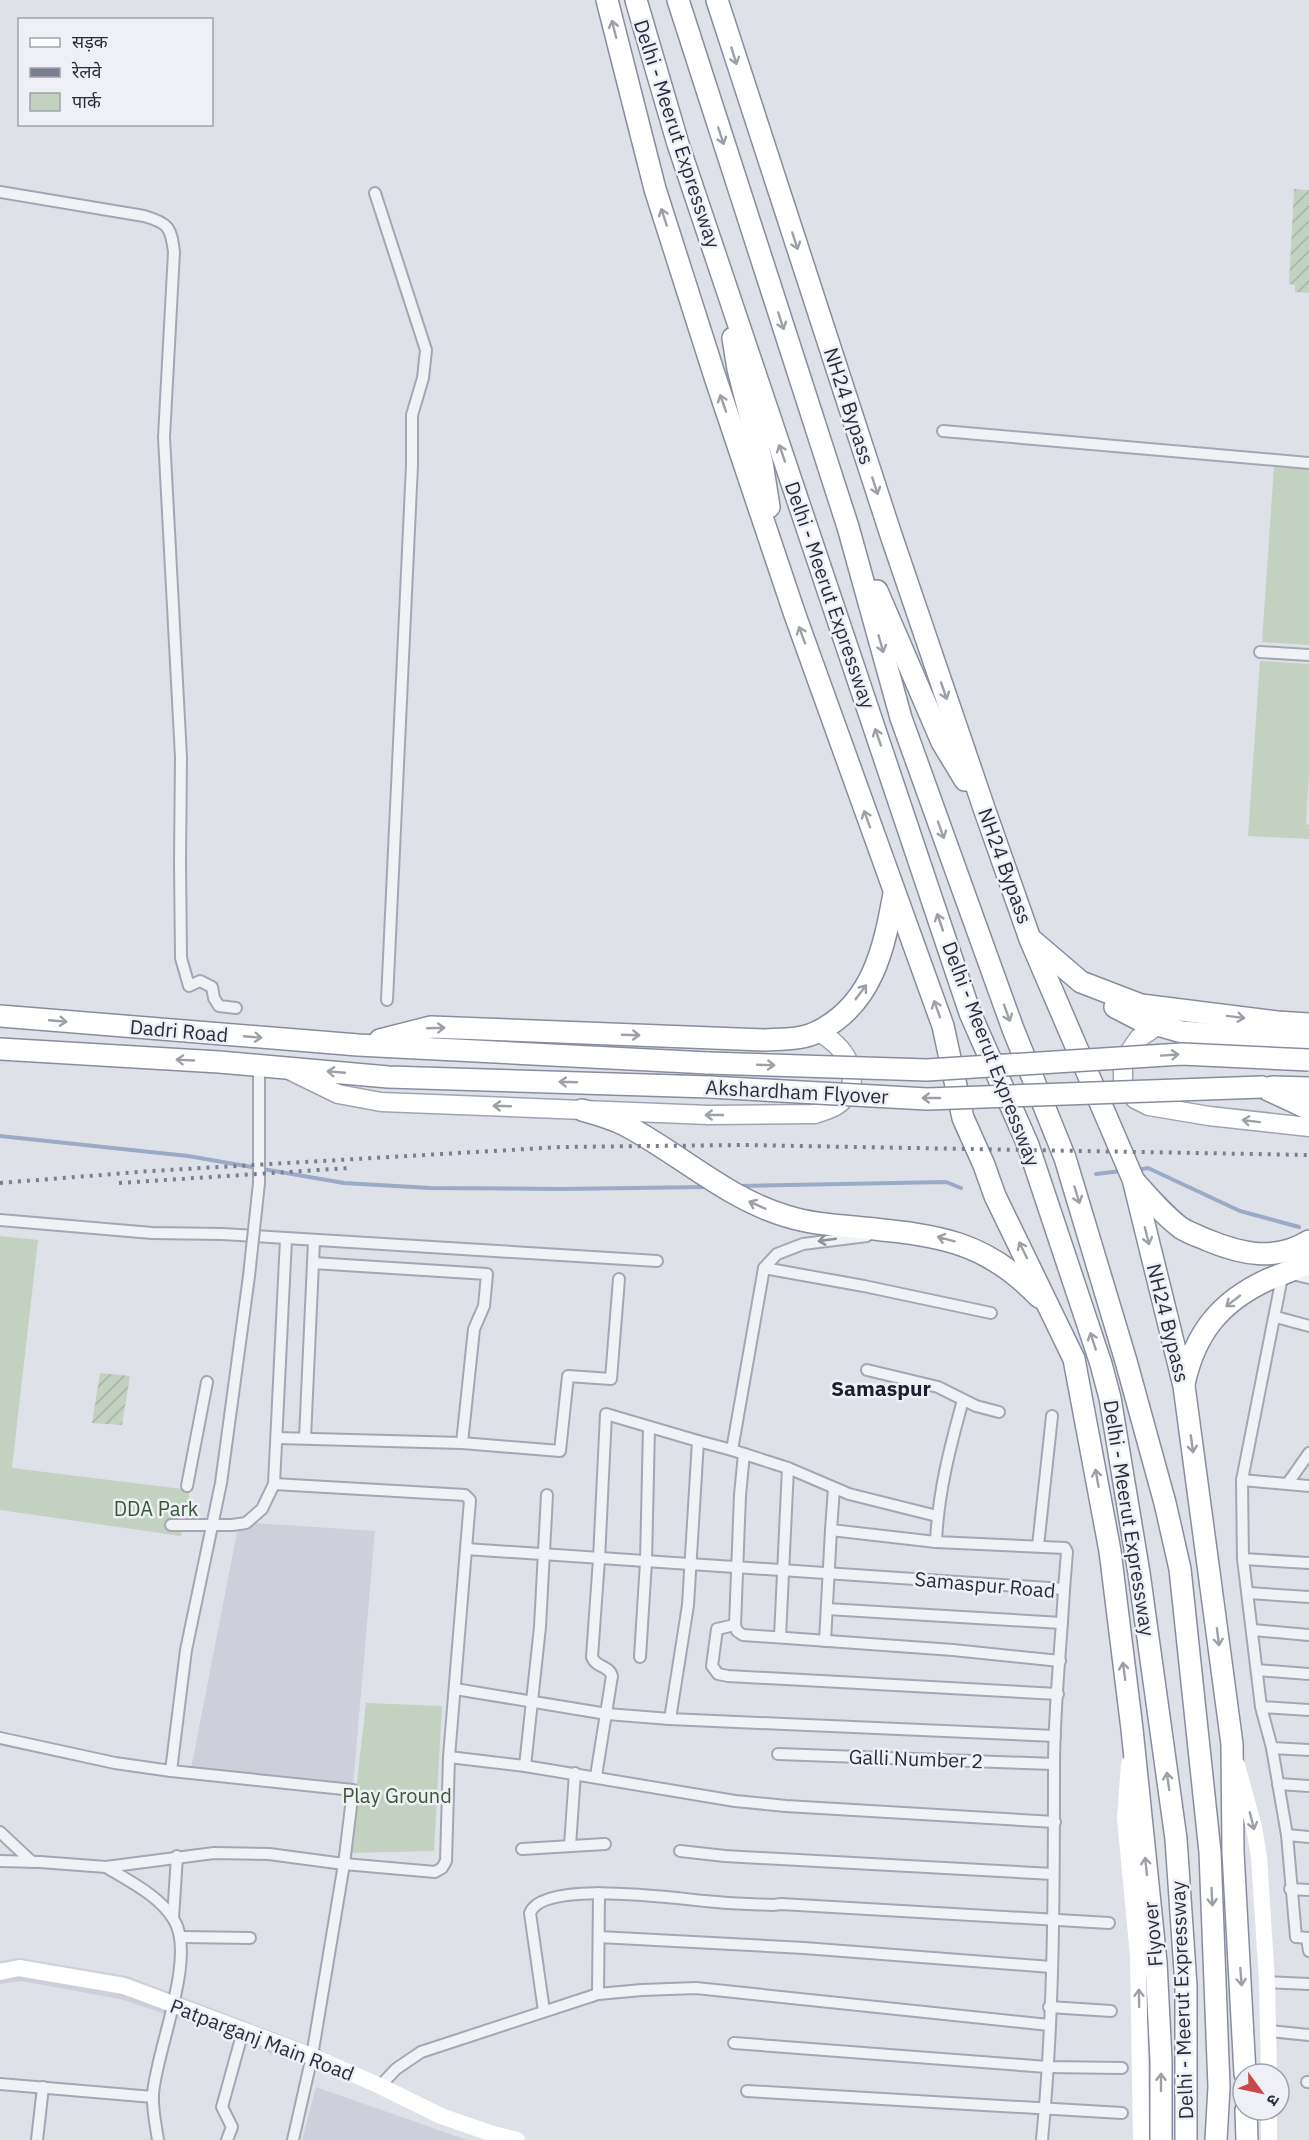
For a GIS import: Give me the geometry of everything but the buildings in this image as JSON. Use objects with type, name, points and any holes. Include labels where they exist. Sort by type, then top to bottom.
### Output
[{"type":"highway","points":[[607,0],[655,189],[776,558],[943,1026],[963,1118],[984,1165],[994,1196],[1058,1322],[1074,1359],[1110,1551],[1132,1729]]},
{"type":"highway","name":"Delhi - Meerut Expressway","points":[[636,0],[678,144],[970,1013],[1028,1144],[1110,1398],[1139,1573],[1176,1839],[1186,1986],[1186,2140]]},
{"type":"highway","name":"Delhi - Meerut Expressway","points":[[678,0],[848,528],[901,718],[1013,1029],[1065,1158],[1126,1361],[1180,1569],[1209,1839],[1218,2076],[1216,2140]]},
{"type":"highway","name":"NH24 Bypass","points":[[717,0],[891,535],[984,811],[1030,939],[1132,1179],[1184,1386],[1232,1744]]},
{"type":"highway","points":[[720,267],[738,369],[762,462],[776,558]]},
{"type":"highway","points":[[848,528],[912,669],[942,742],[984,811]]},
{"type":"highway","points":[[358,1045],[431,1027],[765,1040],[797,1038],[818,1032],[843,1014],[863,990],[878,964],[894,893]]},
{"type":"highway","points":[[1030,939],[1081,982],[1113,1005],[1140,1020],[1182,1032],[1309,1042]]},
{"type":"highway","points":[[1081,982],[1141,1005],[1309,1024]]},
{"type":"highway","name":"Dadri Road","points":[[0,1016],[358,1045]]},
{"type":"highway","name":"Akshardham Flyover","points":[[358,1045],[708,1063],[927,1070],[1182,1054],[1309,1060]]},
{"type":"highway","name":"Dadri Road","points":[[0,1049],[285,1068]]},
{"type":"highway","name":"Akshardham Flyover","points":[[285,1068],[388,1077],[710,1087],[927,1099],[1262,1087],[1309,1088]]},
{"type":"highway","points":[[1262,1087],[1309,1109]]},
{"type":"highway","points":[[582,1110],[622,1123],[670,1151],[729,1191],[757,1206],[813,1223],[932,1235],[982,1252],[1025,1282],[1058,1322]]},
{"type":"highway","points":[[1132,1179],[1162,1212],[1184,1230],[1232,1251],[1265,1254],[1287,1251],[1309,1241]]},
{"type":"highway","points":[[1184,1386],[1188,1365],[1196,1344],[1222,1309],[1239,1295],[1283,1272],[1309,1262]]},
{"type":"highway","name":"Flyover","points":[[1132,1729],[1156,1962],[1161,2060],[1161,2140]]},
{"type":"highway","points":[[1232,1744],[1233,1834],[1244,2062]]},
{"type":"highway","points":[[1246,2122],[1247,2140]]},
{"type":"main road","points":[[1157,1026],[1139,1038],[1123,1061],[1123,1084],[1135,1099],[1149,1106],[1209,1116],[1309,1127]]},
{"type":"main road","points":[[285,1068],[338,1094],[381,1102],[709,1115],[815,1114],[842,1101],[852,1082],[847,1057],[830,1038],[818,1032]]},
{"type":"street","points":[[0,192],[144,216],[166,225],[171,234],[174,252],[164,437],[181,757],[181,958],[189,986],[200,981],[212,987],[213,998],[219,1006],[236,1008]]},
{"type":"street","points":[[375,193],[426,350],[423,378],[412,415],[412,465],[387,1000]]},
{"type":"street","points":[[943,431],[1309,463]]},
{"type":"street","points":[[1260,652],[1309,655]]},
{"type":"street","points":[[171,1771],[186,1650],[221,1483],[249,1276],[259,1183],[259,1065]]},
{"type":"street","points":[[0,1220],[152,1233],[222,1234],[657,1261]]},
{"type":"street","points":[[732,1450],[764,1268],[777,1254],[803,1244],[906,1232]]},
{"type":"street","points":[[171,1525],[212,1526],[246,1523],[262,1509],[274,1484],[286,1239]]},
{"type":"street","points":[[305,1438],[314,1240]]},
{"type":"street","points":[[313,1263],[487,1274],[484,1306],[474,1329],[462,1443]]},
{"type":"street","points":[[764,1268],[991,1313]]},
{"type":"street","points":[[1309,1278],[1283,1272],[1276,1317],[1242,1480],[1243,1559],[1261,1707],[1272,1748],[1287,1835],[1296,1937],[1308,1938],[1309,1951]]},
{"type":"street","points":[[277,1438],[462,1443],[560,1451],[568,1376],[611,1379],[619,1279]]},
{"type":"street","points":[[1276,1317],[1309,1326]]},
{"type":"street","points":[[867,1370],[938,1388],[985,1410],[999,1412]]},
{"type":"street","points":[[187,1486],[207,1382]]},
{"type":"street","points":[[936,1542],[937,1516],[944,1473],[963,1400]]},
{"type":"street","points":[[596,1776],[607,1714],[611,1672],[597,1664],[592,1658],[606,1414],[789,1468],[867,1500],[937,1516]]},
{"type":"street","points":[[1038,1546],[1052,1416]]},
{"type":"street","points":[[640,1657],[646,1562],[649,1428]]},
{"type":"street","points":[[670,1719],[686,1626],[698,1441]]},
{"type":"street","points":[[1288,1484],[1309,1453]]},
{"type":"street","points":[[744,1454],[740,1495],[735,1625],[737,1631],[743,1635],[1060,1660]]},
{"type":"street","points":[[780,1637],[789,1468]]},
{"type":"street","points":[[1242,1480],[1309,1486]]},
{"type":"street","points":[[0,1861],[106,1867],[214,1853],[269,1854],[344,1864],[435,1872],[442,1868],[446,1861],[449,1757],[470,1500],[465,1495],[274,1484]]},
{"type":"street","points":[[825,1641],[834,1488]]},
{"type":"street","points":[[525,1766],[533,1701],[547,1495]]},
{"type":"street","points":[[831,1530],[936,1542],[1065,1548],[1067,1552],[1064,1589]]},
{"type":"street","name":"Samaspur Road","points":[[466,1549],[1064,1589],[1055,1736],[1051,1967],[1042,2140]]},
{"type":"street","points":[[1243,1559],[1309,1563]]},
{"type":"street","points":[[1248,1593],[1309,1597]]},
{"type":"street","points":[[827,1609],[1062,1623]]},
{"type":"street","points":[[735,1625],[717,1629],[712,1666],[718,1674],[728,1677],[1058,1694]]},
{"type":"street","points":[[1253,1630],[1309,1635]]},
{"type":"street","points":[[1257,1670],[1309,1674]]},
{"type":"street","points":[[455,1689],[607,1714],[670,1719],[1055,1736]]},
{"type":"street","points":[[1261,1707],[1309,1710]]},
{"type":"street","points":[[1132,1729],[1125,1818],[1138,1956],[1141,2140]]},
{"type":"street","points":[[0,1738],[115,1763],[353,1790],[344,1864],[312,2056],[292,2140]]},
{"type":"street","points":[[1232,1744],[1254,1827],[1259,1857],[1267,1982],[1269,2062]]},
{"type":"street","points":[[1272,1748],[1309,1750]]},
{"type":"street","name":"Galli Number 2","points":[[778,1754],[1054,1764]]},
{"type":"street","points":[[449,1757],[596,1776],[674,1791],[786,1806],[1055,1822]]},
{"type":"street","points":[[570,1846],[575,1773]]},
{"type":"street","points":[[1278,1784],[1309,1786]]},
{"type":"street","points":[[0,1832],[32,1862]]},
{"type":"street","points":[[1287,1835],[1309,1837]]},
{"type":"street","points":[[522,1849],[605,1844]]},
{"type":"street","points":[[680,1851],[725,1856],[1053,1874]]},
{"type":"street","points":[[173,1918],[177,1856]]},
{"type":"street","points":[[106,1867],[157,1901],[173,1918],[182,1937],[174,2006],[153,2097],[158,2140]]},
{"type":"street","points":[[1290,1889],[1309,1890]]},
{"type":"street","points":[[598,1994],[599,1893]]},
{"type":"street","points":[[544,2011],[530,1913],[533,1906],[541,1901],[573,1895],[621,1893],[717,1902],[1109,1923]]},
{"type":"street","points":[[182,1937],[250,1938]]},
{"type":"street","points":[[599,1937],[804,1948],[1051,1967]]},
{"type":"street","name":"Patparganj Main Road","points":[[0,1972],[20,1968],[124,1986],[312,2056],[441,2115],[517,2140]]},
{"type":"street","points":[[1267,1982],[1309,1984]]},
{"type":"street","points":[[380,2086],[396,2068],[421,2052],[598,1994],[696,1988],[1049,2025]]},
{"type":"street","points":[[1049,2007],[1111,2011]]},
{"type":"street","points":[[227,2140],[232,2127],[222,2107],[243,2031]]},
{"type":"street","points":[[1269,2031],[1309,2035]]},
{"type":"street","points":[[734,2043],[1047,2067],[1122,2068]]},
{"type":"street","points":[[0,2084],[153,2097]]},
{"type":"street","points":[[37,2140],[43,2087]]},
{"type":"street","points":[[747,2091],[1122,2114]]},
{"type":"street","points":[[1269,2122],[1269,2140]]},
{"type":"shaded area","points":[[239,1522],[375,1531],[353,1786],[190,1774]]},
{"type":"shaded area","points":[[20,1958],[127,1976],[323,2051],[319,2072],[120,1999],[21,1981],[0,1984],[0,1961]]},
{"type":"shaded area","points":[[316,2087],[467,2140],[302,2140]]},
{"type":"green space","points":[[1294,189],[1309,190],[1309,293],[1295,292],[1295,285],[1289,284]]},
{"type":"green space","points":[[1274,467],[1309,469],[1309,645],[1262,642]]},
{"type":"green space","points":[[1260,661],[1309,664],[1309,774],[1306,824],[1309,825],[1309,839],[1248,836]]},
{"type":"green space","name":"DDA Park","points":[[0,1236],[38,1240],[12,1468],[190,1490],[181,1536],[0,1510]]},
{"type":"green space","points":[[100,1373],[130,1376],[122,1425],[92,1423]]},
{"type":"green space","name":"Play Ground","points":[[366,1703],[442,1706],[434,1851],[349,1853]]},
{"type":"waterway","points":[[0,1136],[188,1156],[344,1183],[430,1188],[707,1187]]},
{"type":"waterway","points":[[1137,1170],[1148,1168],[1240,1211],[1299,1227]]},
{"type":"waterway","points":[[1096,1174],[1121,1171]]},
{"type":"waterway","points":[[738,1186],[946,1182],[961,1188]]},
{"type":"railway","points":[[0,1183],[151,1171],[561,1147],[743,1145],[1309,1155]]},
{"type":"railway","points":[[119,1183],[349,1168]]},
{"type":"district","name":"Samaspur","points":[[881,1389]]}]
